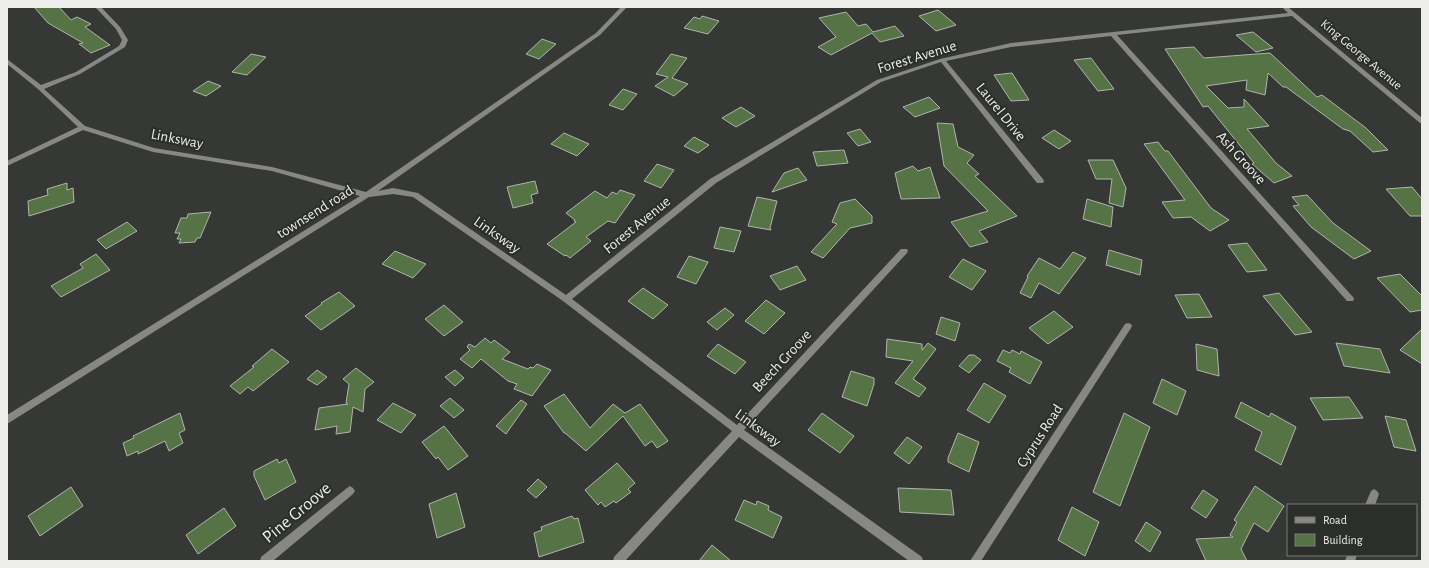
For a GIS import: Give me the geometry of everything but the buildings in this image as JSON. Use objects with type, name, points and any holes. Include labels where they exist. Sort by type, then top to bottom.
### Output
[{"type":"street","points":[[40,88],[78,73],[122,47],[125,40],[118,28],[98,7]]},
{"type":"street","name":"townsend road","points":[[7,420],[367,195],[598,34],[624,7]]},
{"type":"street","name":"King George Avenue","points":[[1285,7],[1422,121]]},
{"type":"street","name":"Forest Avenue","points":[[566,299],[713,182],[879,81],[942,60],[1011,45],[1294,14]]},
{"type":"street","name":"Ash Groove","points":[[1112,34],[1350,299]]},
{"type":"street","name":"Laurel Drive","points":[[942,60],[1040,181]]},
{"type":"street","name":"Linksway","points":[[7,61],[40,88],[83,128],[153,150],[272,169],[367,195],[393,191],[414,195],[566,299],[738,431],[918,561]]},
{"type":"street","points":[[7,164],[83,128]]},
{"type":"street","name":"Beech Groove","points":[[618,561],[904,251]]},
{"type":"street","name":"Cyprus Road","points":[[975,561],[1128,326]]},
{"type":"street","name":"Pine Groove","points":[[265,561],[350,491]]},
{"type":"street","points":[[1370,504],[1374,494]]}]
